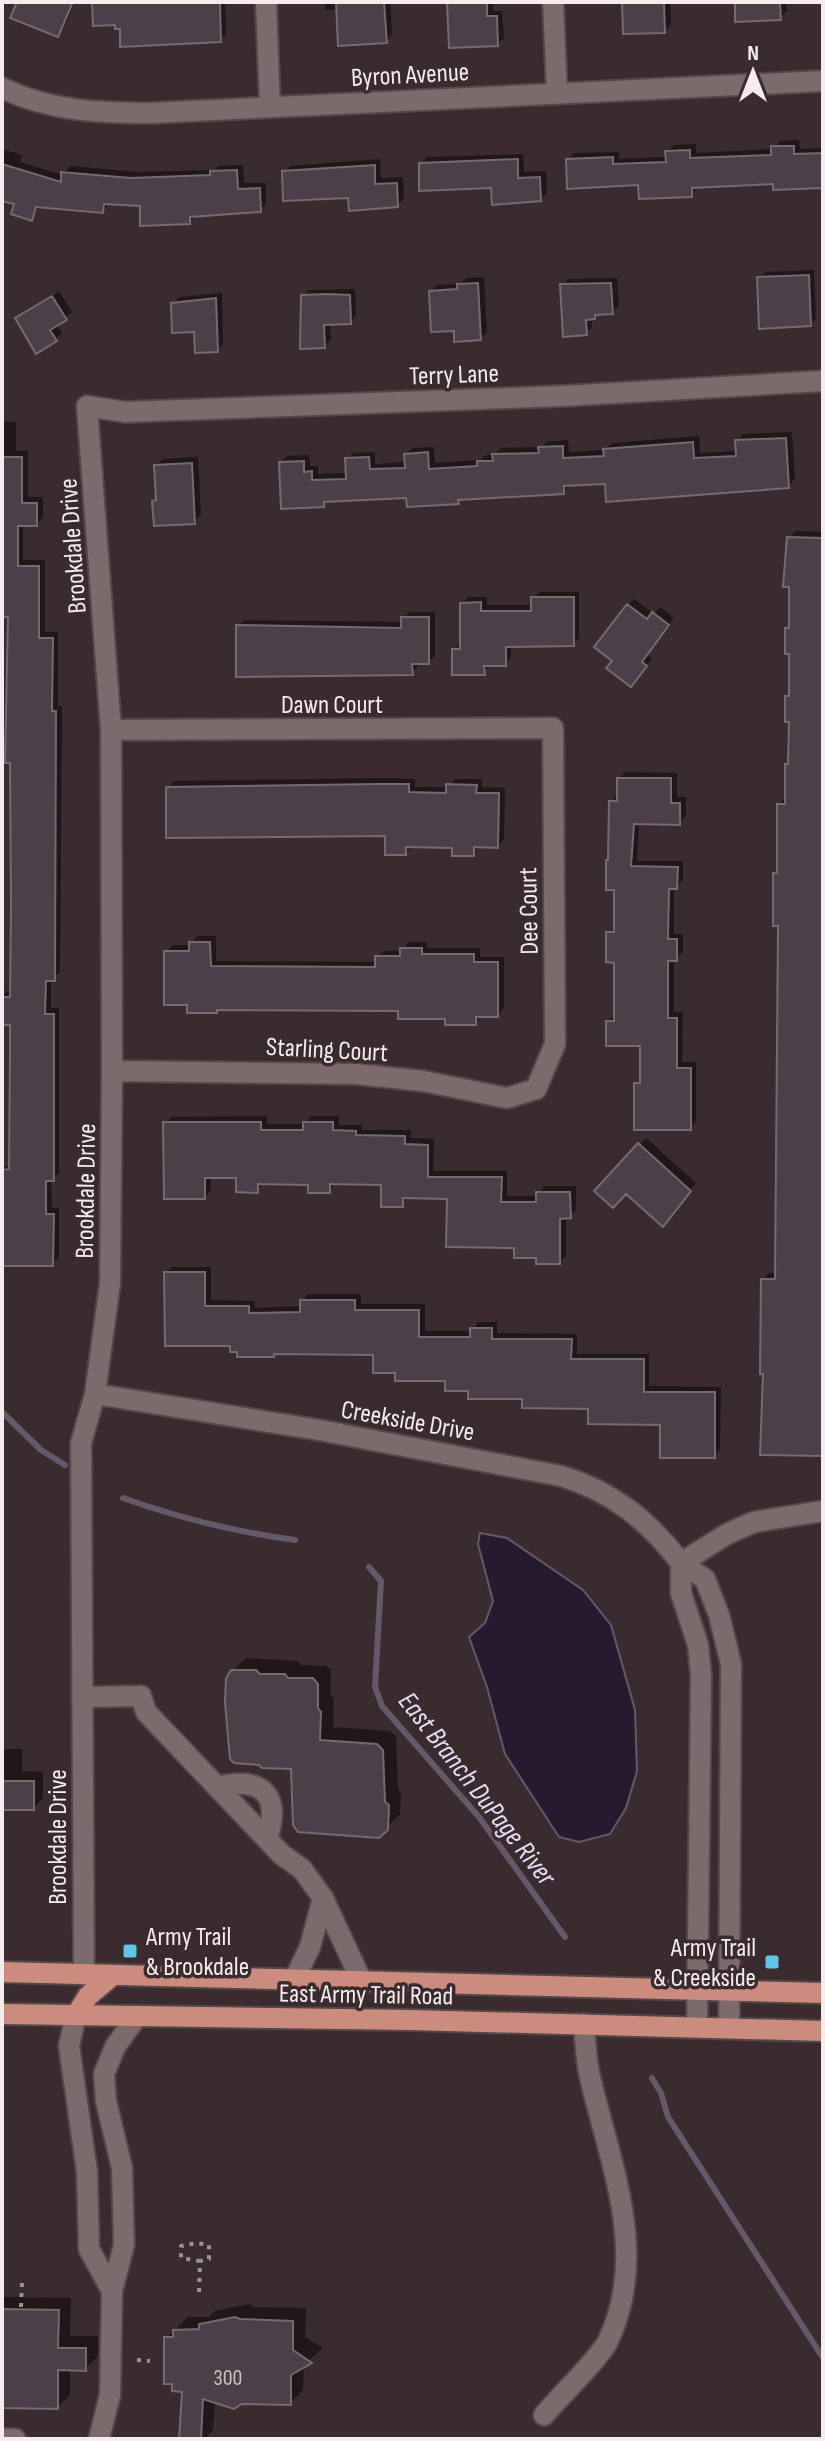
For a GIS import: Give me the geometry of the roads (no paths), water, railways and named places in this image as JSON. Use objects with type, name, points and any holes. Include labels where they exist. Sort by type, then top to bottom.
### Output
[{"type":"main road","name":"East Army Trail Road","points":[[2,1972],[823,1993]]},
{"type":"main road","points":[[76,2015],[88,1996],[113,1975]]},
{"type":"main road","name":"East Army Trail Road","points":[[2,2014],[823,2031]]},
{"type":"street","points":[[266,2],[270,107]]},
{"type":"street","points":[[553,2],[557,94]]},
{"type":"street","name":"Byron Avenue","points":[[2,88],[48,104],[107,113],[823,81]]},
{"type":"street","name":"Terry Lane","points":[[87,406],[125,412],[563,396],[823,381]]},
{"type":"street","name":"Brookdale Drive","points":[[84,1975],[81,1443],[95,1394],[110,1283],[112,1071],[111,730],[87,406]]},
{"type":"street","name":"Dawn Court","points":[[111,730],[553,728]]},
{"type":"street","name":"Dee Court","points":[[536,1089],[555,1044],[553,728]]},
{"type":"street","name":"Starling Court","points":[[112,1071],[356,1074],[423,1081],[507,1098],[536,1089]]},
{"type":"street","name":"Creekside Drive","points":[[95,1394],[319,1430],[589,1484],[627,1506],[661,1537],[681,1563],[705,1579],[731,1664],[729,2028]]},
{"type":"street","points":[[697,2027],[701,1675],[698,1645],[681,1593],[681,1563],[727,1534],[754,1522],[823,1511]]},
{"type":"street","points":[[82,1697],[141,1696],[146,1712],[281,1854],[302,1869],[323,1898],[362,1982]]},
{"type":"street","points":[[700,1767],[731,1767]]},
{"type":"street","points":[[217,1787],[236,1782],[254,1785],[265,1792],[273,1806],[274,1820],[267,1839]]},
{"type":"street","points":[[294,1980],[310,1947],[323,1898]]},
{"type":"street","points":[[76,2015],[69,2046],[87,2172],[89,2249],[112,2291]]},
{"type":"street","points":[[93,2437],[110,2395],[112,2291],[124,2245],[122,2168],[106,2101],[104,2074],[115,2047],[137,2016]]},
{"type":"street","points":[[544,2415],[607,2343],[621,2302],[628,2247],[616,2175],[589,2072],[584,2024]]},
{"type":"street","points":[[87,2172],[122,2168]]},
{"type":"street","points":[[2,2439],[15,2439]]},
{"type":"waterway","name":"East Branch DuPage River","points":[[2,1412],[41,1450],[65,1465]]},
{"type":"waterway","name":"East Branch DuPage River","points":[[123,1498],[208,1524],[295,1540]]},
{"type":"waterway","name":"East Branch DuPage River","points":[[369,1567],[381,1581],[375,1687],[382,1706],[479,1817],[565,1937]]},
{"type":"waterway","name":"East Branch DuPage River","points":[[652,2078],[661,2093],[668,2117],[823,2358]]},
{"type":"place","name":"Army Trail & Brookdale","points":[[130,1951]]},
{"type":"place","name":"Army Trail & Creekside","points":[[772,1962]]}]
